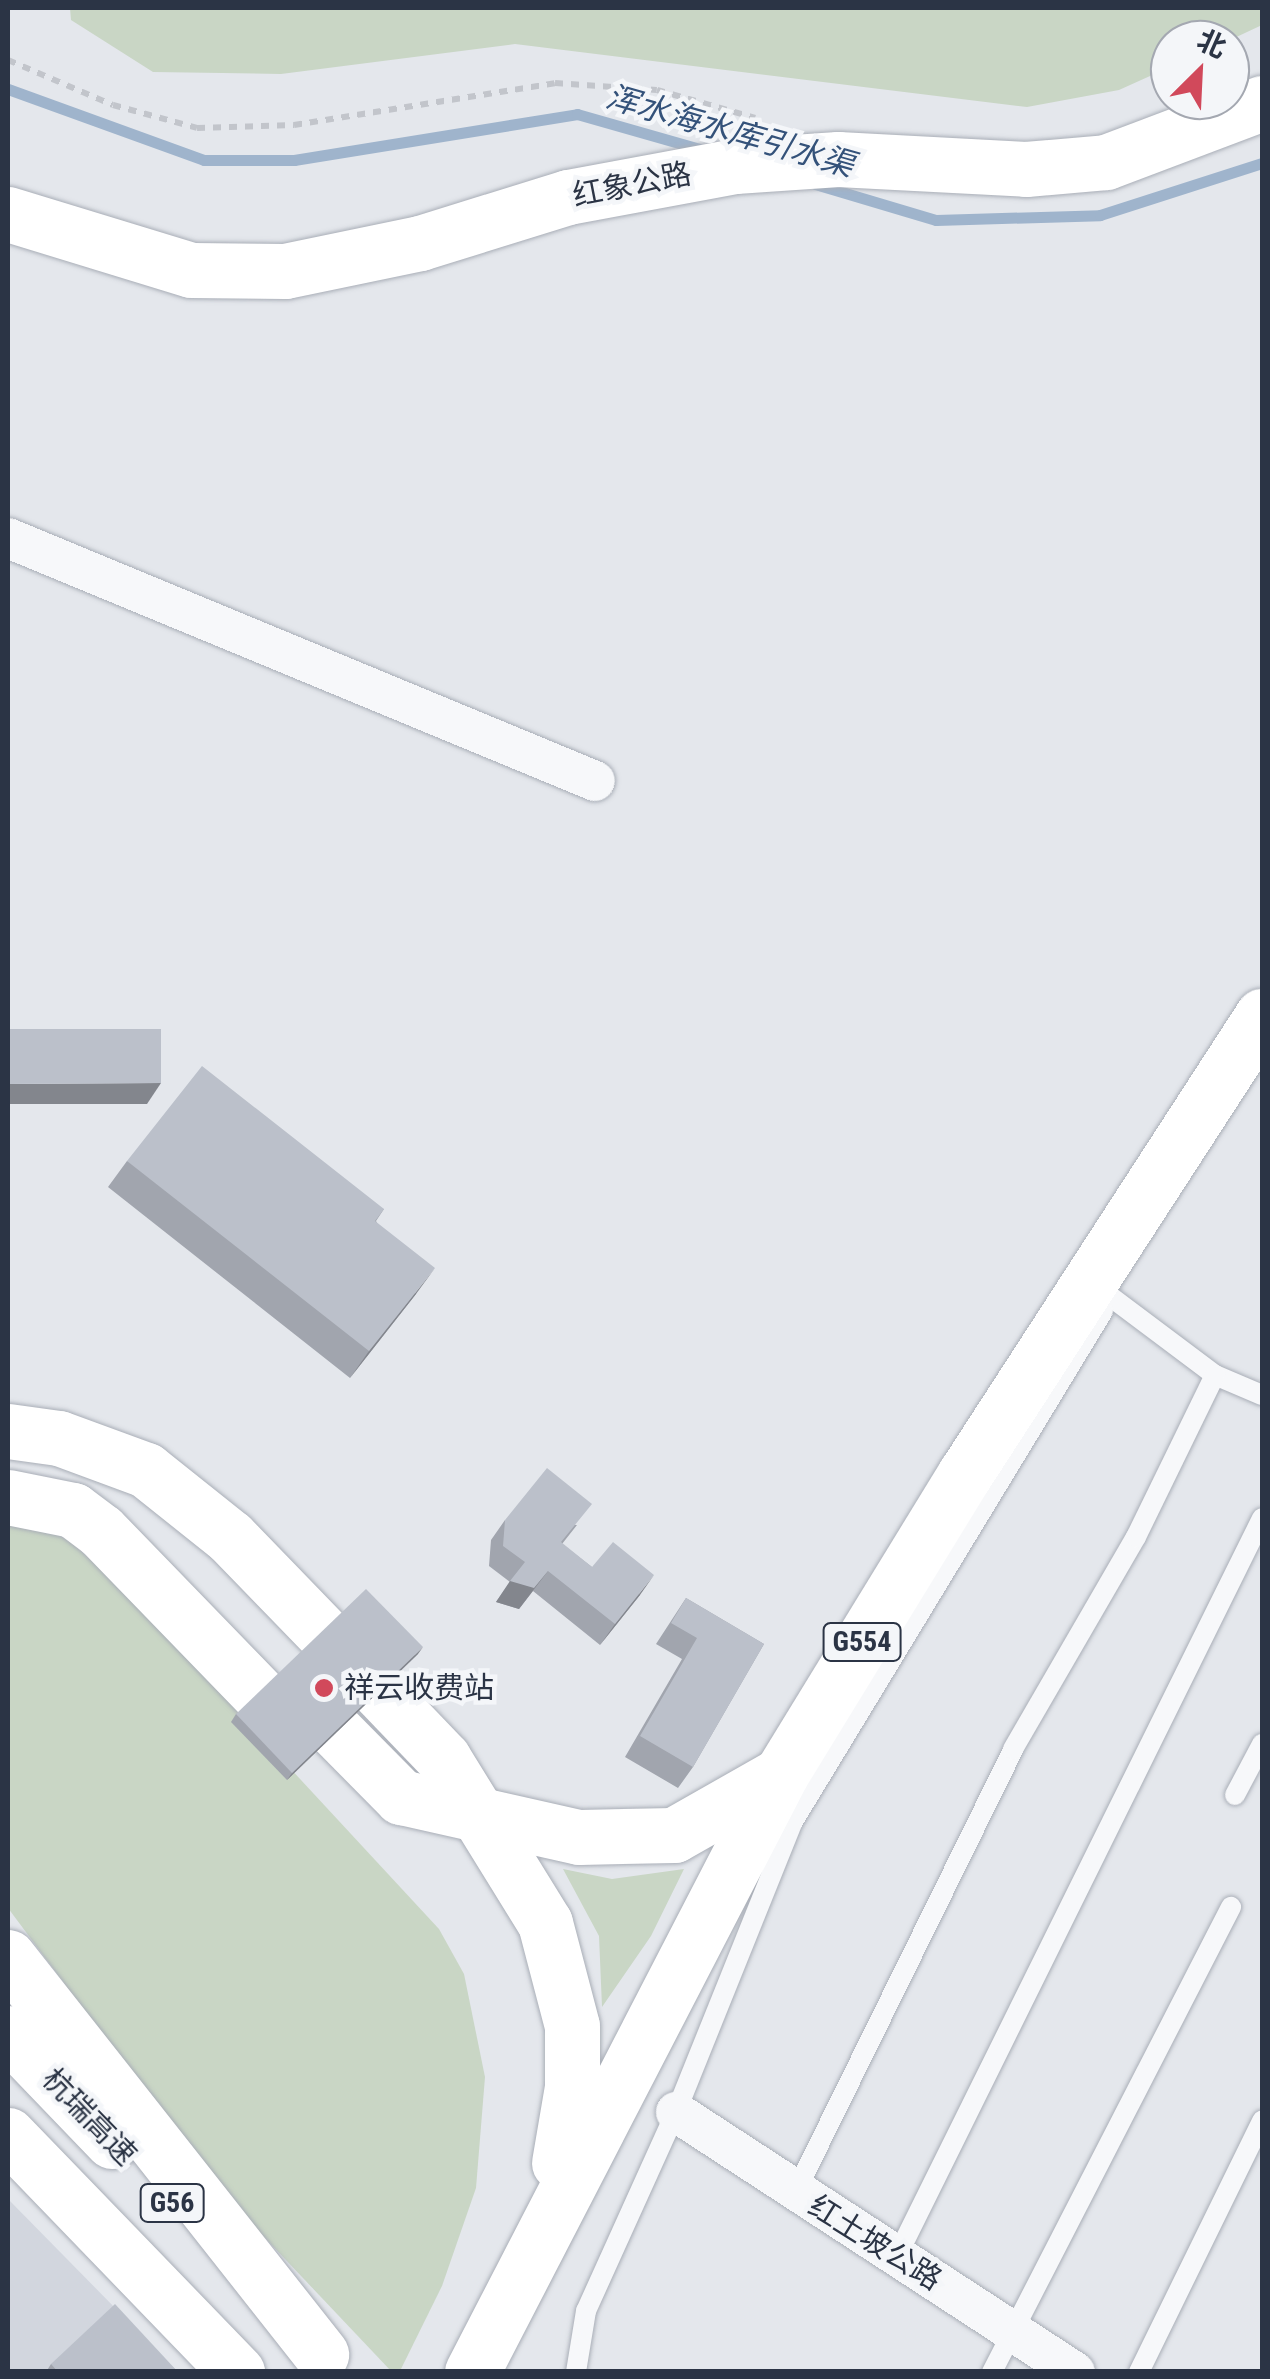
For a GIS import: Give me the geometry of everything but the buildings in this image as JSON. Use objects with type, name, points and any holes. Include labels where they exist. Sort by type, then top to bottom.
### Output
[{"type":"main road","name":"红象公路","points":[[8,214],[172,266],[285,272],[420,244],[576,195],[779,142],[1069,168],[1138,153],[1262,103]]},
{"type":"main road","name":"G554","points":[[472,2372],[551,2211],[781,1774],[1104,1284],[1262,1016]]},
{"type":"main road","points":[[8,1431],[119,1456],[328,1681],[401,1797],[579,1837],[655,1839],[710,1819],[781,1774]]},
{"type":"main road","points":[[8,1496],[117,1524],[156,1548],[328,1681],[464,1737],[478,1812],[545,1923],[568,1998],[572,2087],[551,2211]]},
{"type":"main road","points":[[8,1957],[330,2363]]},
{"type":"main road","name":"杭瑞高速","points":[[8,2034],[330,2363]]},
{"type":"main road","name":"G56","points":[[8,2134],[237,2372]]},
{"type":"street","points":[[8,538],[595,780]]},
{"type":"street","name":"红土坡公路","points":[[676,2112],[1074,2372]]},
{"type":"lane","points":[[576,2372],[586,2312],[676,2112],[792,1823],[1104,1284],[1214,1375],[1262,1395]]},
{"type":"lane","points":[[795,2192],[1013,1749],[1136,1537],[1214,1375]]},
{"type":"lane","points":[[897,2256],[1262,1518]]},
{"type":"lane","points":[[1236,1794],[1262,1744]]},
{"type":"lane","points":[[992,2372],[1231,1907]]},
{"type":"lane","points":[[1139,2372],[1262,2120]]},
{"type":"path","points":[[8,60],[113,106],[197,128],[294,125],[556,83],[658,90],[779,142]]},
{"type":"shaded area","points":[[8,2199],[177,2371],[8,2371]]},
{"type":"green space","points":[[70,8],[1262,8],[1262,25],[1250,31],[1250,20],[1150,20],[1150,76],[1119,90],[1027,107],[515,44],[281,74],[153,72],[71,20]]},
{"type":"green space","points":[[8,1514],[67,1539],[125,1590],[439,1929],[464,1974],[485,2077],[476,2188],[442,2286],[400,2371],[391,2371],[213,2183],[8,1908]]},
{"type":"green space","points":[[563,1869],[612,1879],[684,1869],[651,1936],[602,2007],[599,1936]]},
{"type":"waterway","name":"浑水海水库引水渠","points":[[8,89],[204,160],[294,160],[577,114],[707,151]]},
{"type":"waterway","name":"浑水海水库引水渠","points":[[815,184],[936,220],[1100,215],[1262,163]]},
{"type":"place","name":"祥云收费站","points":[[324,1688]]}]
